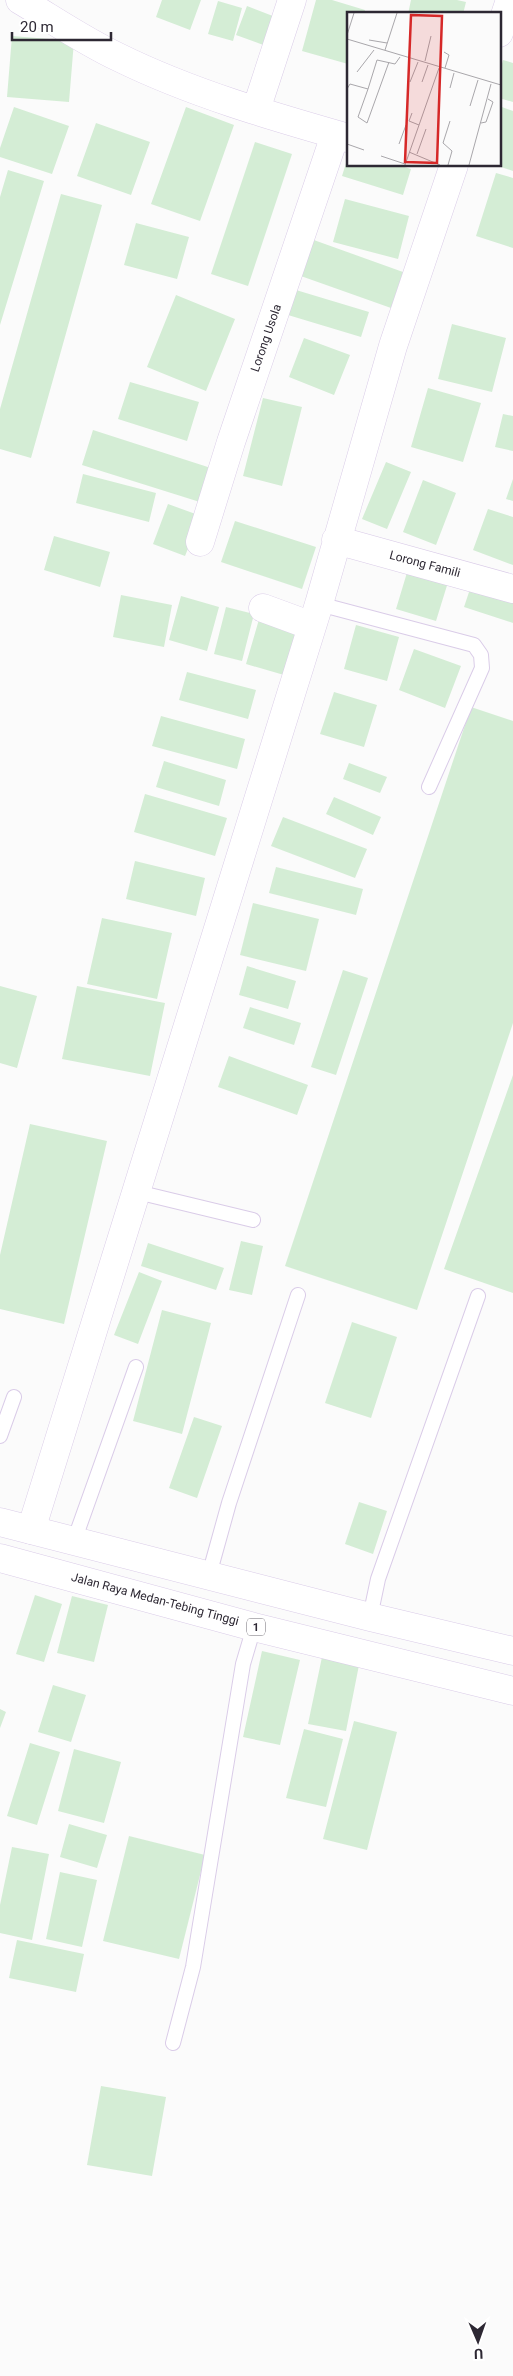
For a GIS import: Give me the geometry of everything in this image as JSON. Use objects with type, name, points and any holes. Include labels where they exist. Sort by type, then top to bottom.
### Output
[{"type":"main road","points":[[20,0],[117,57],[164,78],[341,137]]},
{"type":"main road","points":[[256,110],[292,0]]},
{"type":"main road","points":[[500,30],[510,0]]},
{"type":"main road","name":"Lorong Usola","points":[[200,542],[231,442],[341,137]]},
{"type":"main road","points":[[31,1530],[316,615],[393,346],[450,166]]},
{"type":"main road","name":"Lorong Famili","points":[[336,540],[513,589]]},
{"type":"main road","points":[[263,608],[316,615]]},
{"type":"main road","points":[[0,1522],[370,1617],[513,1651]]},
{"type":"main road","name":"Jalan Raya Medan-Tebing Tinggi","points":[[0,1558],[254,1627],[513,1691]]},
{"type":"lane","points":[[316,615],[474,645],[481,655],[482,668],[429,787]]},
{"type":"lane","points":[[136,1192],[253,1220]]},
{"type":"lane","points":[[209,1575],[229,1503],[298,1295]]},
{"type":"lane","points":[[370,1617],[378,1579],[478,1296]]},
{"type":"lane","points":[[74,1541],[136,1367]]},
{"type":"lane","points":[[0,1436],[14,1397]]},
{"type":"lane","points":[[173,2043],[193,1967],[244,1664],[254,1627]]},
{"type":"building","points":[[162,0],[201,0],[190,30],[156,17]]},
{"type":"building","points":[[316,0],[332,0],[365,10],[364,12],[347,12],[347,64],[302,51]]},
{"type":"building","points":[[411,0],[457,0],[466,2],[464,12],[408,12]]},
{"type":"building","points":[[218,1],[242,8],[233,41],[208,34]]},
{"type":"building","points":[[247,6],[278,18],[266,46],[236,35]]},
{"type":"building","points":[[12,36],[74,41],[69,102],[7,97]]},
{"type":"building","points":[[503,60],[513,63],[513,102],[500,98],[500,71]]},
{"type":"building","points":[[500,106],[513,111],[513,171],[498,166],[500,166]]},
{"type":"building","points":[[14,107],[69,126],[52,174],[0,157],[0,148]]},
{"type":"building","points":[[186,107],[234,125],[200,221],[151,204]]},
{"type":"building","points":[[96,123],[150,142],[131,195],[77,176]]},
{"type":"building","points":[[255,142],[292,154],[248,286],[211,274]]},
{"type":"building","points":[[347,160],[347,166],[401,166],[411,169],[403,195],[342,176]]},
{"type":"building","points":[[8,170],[44,181],[0,325],[0,197]]},
{"type":"building","points":[[496,173],[513,178],[513,248],[476,236]]},
{"type":"building","points":[[61,194],[102,205],[31,458],[0,449],[0,409]]},
{"type":"building","points":[[345,199],[409,216],[398,259],[333,242]]},
{"type":"building","points":[[136,223],[189,237],[177,279],[124,265]]},
{"type":"building","points":[[311,239],[403,272],[391,308],[298,275]]},
{"type":"building","points":[[296,290],[369,312],[361,337],[288,315]]},
{"type":"building","points":[[176,295],[235,319],[206,391],[147,367]]},
{"type":"building","points":[[452,324],[506,338],[492,392],[438,379]]},
{"type":"building","points":[[304,338],[350,355],[334,395],[289,377]]},
{"type":"building","points":[[130,382],[199,402],[187,441],[118,419]]},
{"type":"building","points":[[428,388],[481,403],[463,462],[411,447]]},
{"type":"building","points":[[263,398],[302,407],[282,486],[243,476]]},
{"type":"building","points":[[503,414],[513,416],[513,451],[495,447]]},
{"type":"building","points":[[93,430],[214,469],[203,503],[82,465]]},
{"type":"building","points":[[386,462],[411,472],[387,529],[362,519]]},
{"type":"building","points":[[83,474],[156,493],[149,522],[76,503]]},
{"type":"building","points":[[513,479],[513,501],[506,499]]},
{"type":"building","points":[[423,480],[456,493],[436,545],[403,532]]},
{"type":"building","points":[[168,504],[201,516],[185,556],[153,544]]},
{"type":"building","points":[[488,509],[513,517],[513,565],[473,550]]},
{"type":"building","points":[[235,521],[316,547],[302,589],[221,562]]},
{"type":"building","points":[[54,536],[110,552],[100,587],[44,570]]},
{"type":"building","points":[[409,566],[449,579],[436,621],[396,609]]},
{"type":"building","points":[[471,586],[513,599],[513,623],[464,607]]},
{"type":"building","points":[[121,595],[172,605],[164,647],[113,637]]},
{"type":"building","points":[[181,596],[219,607],[207,651],[169,640]]},
{"type":"building","points":[[226,607],[254,614],[242,661],[214,654]]},
{"type":"building","points":[[260,616],[299,628],[284,675],[246,664]]},
{"type":"building","points":[[356,625],[399,637],[387,681],[344,669]]},
{"type":"building","points":[[414,649],[461,666],[445,708],[399,690]]},
{"type":"building","points":[[187,672],[256,690],[248,719],[179,700]]},
{"type":"building","points":[[334,692],[377,705],[364,747],[320,734]]},
{"type":"building","points":[[471,707],[513,721],[513,1023],[417,1310],[285,1266]]},
{"type":"building","points":[[161,716],[245,739],[237,769],[152,746]]},
{"type":"building","points":[[164,761],[226,780],[219,806],[156,787]]},
{"type":"building","points":[[349,763],[387,777],[380,793],[343,779]]},
{"type":"building","points":[[145,794],[227,818],[215,856],[134,832]]},
{"type":"building","points":[[334,797],[381,817],[373,835],[326,814]]},
{"type":"building","points":[[283,817],[367,849],[355,878],[271,846]]},
{"type":"building","points":[[135,861],[205,878],[196,916],[126,899]]},
{"type":"building","points":[[276,867],[363,889],[356,915],[269,893]]},
{"type":"building","points":[[253,903],[319,919],[306,971],[240,955]]},
{"type":"building","points":[[102,918],[172,933],[157,999],[87,984]]},
{"type":"building","points":[[247,966],[296,981],[288,1009],[239,995]]},
{"type":"building","points":[[343,970],[368,978],[336,1075],[311,1067]]},
{"type":"building","points":[[0,986],[37,996],[17,1068],[0,1063]]},
{"type":"building","points":[[77,986],[165,1003],[150,1076],[62,1059]]},
{"type":"building","points":[[250,1007],[301,1023],[294,1045],[243,1028]]},
{"type":"building","points":[[229,1056],[308,1085],[297,1115],[218,1087]]},
{"type":"building","points":[[513,1075],[513,1293],[444,1269]]},
{"type":"building","points":[[30,1124],[107,1141],[64,1324],[0,1309],[0,1255]]},
{"type":"building","points":[[241,1241],[263,1246],[252,1295],[229,1290]]},
{"type":"building","points":[[148,1243],[224,1268],[216,1290],[141,1266]]},
{"type":"building","points":[[139,1272],[162,1281],[138,1344],[114,1335]]},
{"type":"building","points":[[162,1310],[211,1323],[182,1434],[133,1421]]},
{"type":"building","points":[[352,1322],[397,1337],[371,1418],[325,1403]]},
{"type":"building","points":[[194,1417],[222,1426],[197,1498],[169,1488]]},
{"type":"building","points":[[359,1502],[387,1511],[373,1554],[345,1544]]},
{"type":"building","points":[[35,1595],[62,1604],[44,1662],[16,1654]]},
{"type":"building","points":[[72,1596],[108,1605],[94,1662],[57,1653]]},
{"type":"building","points":[[262,1651],[300,1660],[280,1745],[243,1737]]},
{"type":"building","points":[[322,1657],[359,1665],[346,1731],[308,1724]]},
{"type":"building","points":[[53,1685],[86,1695],[71,1742],[38,1732]]},
{"type":"building","points":[[0,1709],[6,1712],[0,1728]]},
{"type":"building","points":[[354,1721],[397,1732],[367,1850],[323,1839]]},
{"type":"building","points":[[304,1729],[343,1739],[326,1807],[286,1798]]},
{"type":"building","points":[[30,1743],[60,1752],[37,1825],[7,1816]]},
{"type":"building","points":[[74,1749],[121,1762],[104,1823],[58,1811]]},
{"type":"building","points":[[69,1824],[107,1835],[97,1868],[60,1857]]},
{"type":"building","points":[[129,1836],[205,1855],[179,1959],[103,1941]]},
{"type":"building","points":[[12,1847],[49,1854],[32,1940],[0,1933],[0,1905]]},
{"type":"building","points":[[60,1872],[97,1880],[82,1947],[46,1939]]},
{"type":"building","points":[[17,1940],[84,1954],[76,1992],[9,1978]]},
{"type":"building","points":[[101,2086],[166,2097],[152,2176],[87,2165]]}]
